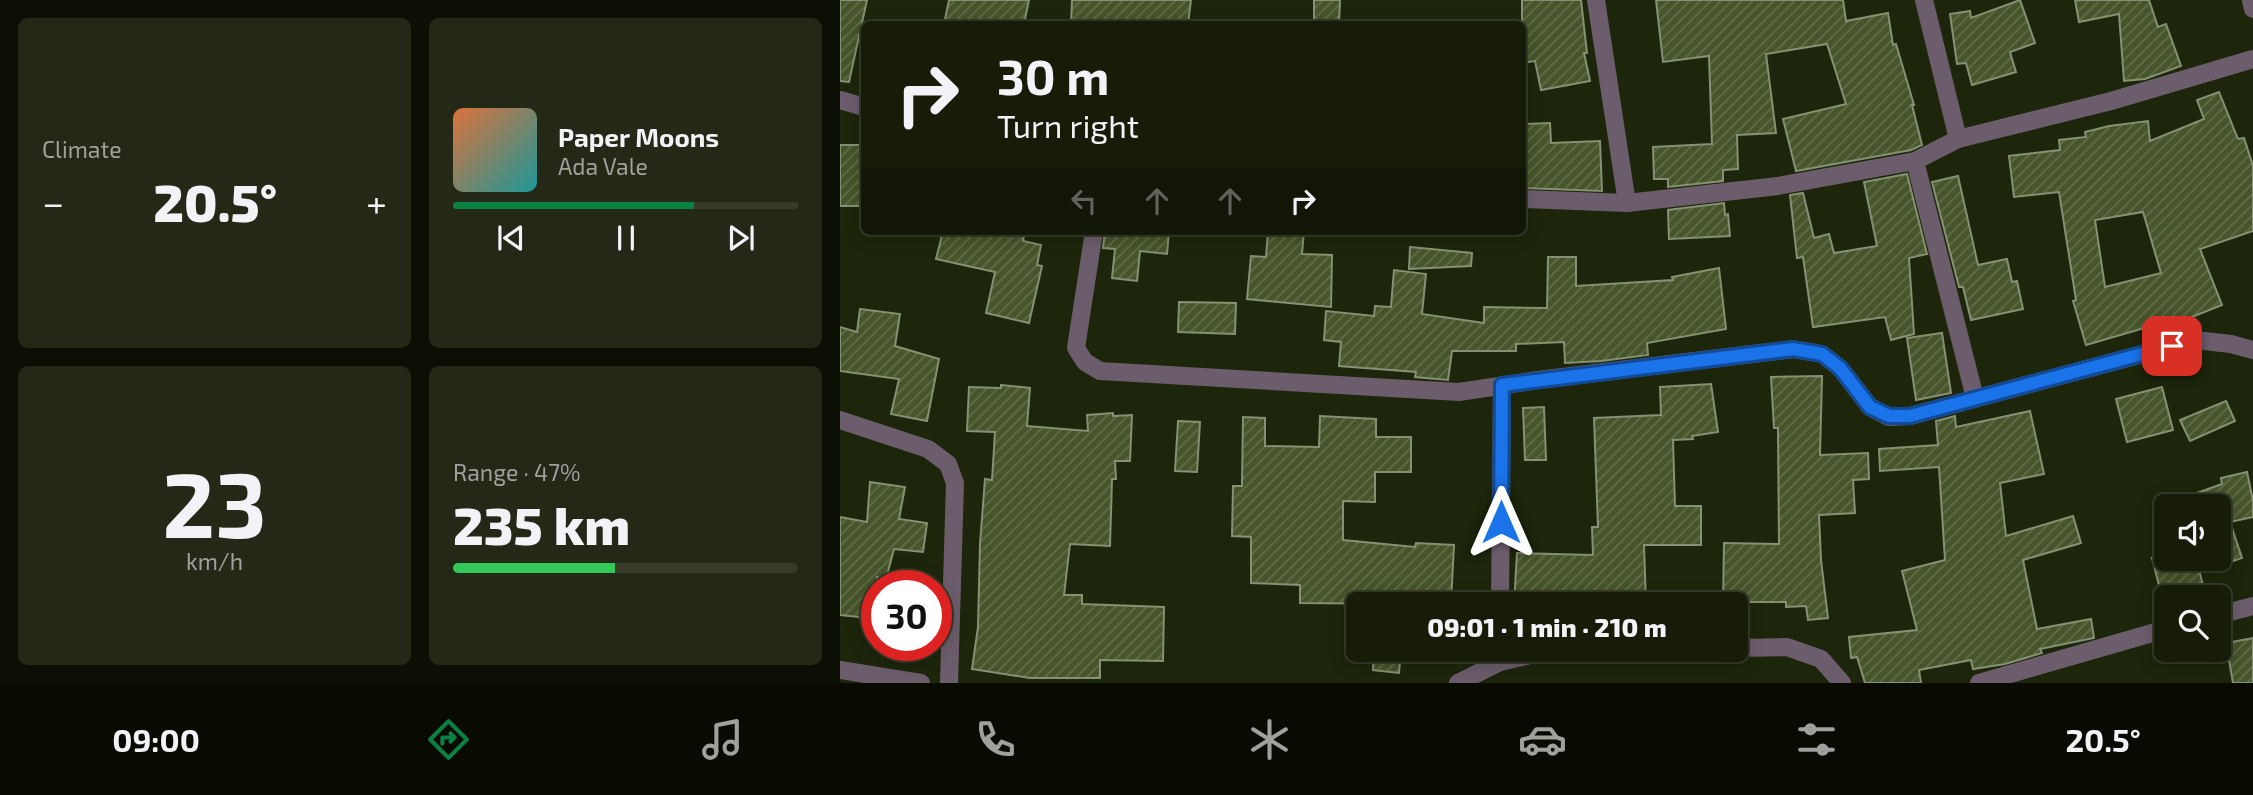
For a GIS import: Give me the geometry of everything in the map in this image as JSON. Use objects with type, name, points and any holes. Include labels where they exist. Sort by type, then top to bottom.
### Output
[{"type":"street","points":[[1596,0],[1626,202]]},
{"type":"street","points":[[1924,0],[1958,139]]},
{"type":"street","points":[[2251,0],[2253,9]]},
{"type":"street","points":[[1526,199],[1626,202],[1778,186],[1915,161],[1958,139],[2111,101],[2253,59]]},
{"type":"street","points":[[840,100],[861,106]]},
{"type":"street","points":[[1915,161],[1975,398]]},
{"type":"street","points":[[1093,235],[1076,348],[1085,362],[1100,371],[1459,392],[1793,349],[1822,354],[1840,368],[1870,407],[1889,416],[1910,416],[2195,340],[2231,344],[2253,350]]},
{"type":"street","points":[[1500,592],[1502,385]]},
{"type":"street","points":[[840,420],[928,449],[948,464],[956,483],[949,683]]},
{"type":"street","points":[[2231,612],[2253,606]]},
{"type":"street","points":[[1979,683],[2154,632]]},
{"type":"street","points":[[1748,648],[1787,647],[1821,659],[1842,683]]},
{"type":"street","points":[[1458,683],[1491,662]]},
{"type":"street","points":[[840,670],[921,683]]},
{"type":"building","points":[[840,0],[867,0],[849,82],[840,81]]},
{"type":"building","points":[[949,0],[1029,0],[1025,21],[945,21]]},
{"type":"building","points":[[1072,0],[1191,0],[1188,21],[1071,21]]},
{"type":"building","points":[[1314,0],[1340,0],[1339,21],[1314,21]]},
{"type":"building","points":[[1522,0],[1581,0],[1587,53],[1584,53],[1590,81],[1541,90],[1535,61],[1526,62],[1526,21],[1522,21]]},
{"type":"building","points":[[1656,0],[1843,0],[1846,21],[1888,13],[1893,45],[1896,44],[1914,105],[1922,145],[1911,150],[1796,171],[1783,119],[1846,104],[1827,44],[1766,54],[1776,133],[1737,135],[1738,169],[1723,170],[1723,181],[1668,187],[1668,179],[1654,179],[1653,147],[1712,144],[1709,56],[1663,62]]},
{"type":"building","points":[[2020,0],[2035,43],[2010,52],[2016,72],[1972,85],[1966,63],[1957,64],[1950,14],[1970,11],[1971,18]]},
{"type":"building","points":[[2075,0],[2149,0],[2158,27],[2166,24],[2181,66],[2145,79],[2124,81],[2119,14],[2079,22]]},
{"type":"building","points":[[2219,92],[2238,139],[2244,138],[2253,166],[2253,231],[2200,249],[2222,305],[2182,321],[2151,329],[2151,326],[2086,345],[2073,301],[2076,300],[2059,192],[2014,197],[2009,156],[2060,150],[2059,140],[2086,137],[2085,132],[2109,126],[2148,121],[2150,141],[2204,119],[2197,100]],"holes":[[[2143,212],[2161,273],[2105,287],[2095,220]]]},
{"type":"building","points":[[1550,123],[1551,143],[1600,141],[1602,191],[1526,188],[1526,124]]},
{"type":"building","points":[[840,145],[861,145],[861,206],[840,206]]},
{"type":"building","points":[[1907,174],[1927,254],[1909,258],[1914,334],[1891,340],[1885,317],[1813,327],[1803,257],[1797,258],[1790,195],[1803,193],[1814,238],[1829,234],[1834,253],[1877,246],[1864,182]]},
{"type":"building","points":[[1958,176],[1978,265],[2007,259],[2012,282],[2017,281],[2023,309],[1971,320],[1963,287],[1959,287],[1932,182]]},
{"type":"building","points":[[1724,203],[1730,236],[1669,239],[1668,210]]},
{"type":"building","points":[[942,235],[1024,235],[1023,241],[1041,245],[1037,265],[1042,266],[1029,323],[986,313],[995,272],[936,259]]},
{"type":"building","points":[[1105,235],[1169,235],[1167,254],[1140,251],[1137,281],[1112,278],[1115,249],[1103,248]]},
{"type":"building","points":[[1268,235],[1304,235],[1302,254],[1332,255],[1331,307],[1247,299],[1251,256],[1266,257]]},
{"type":"building","points":[[1410,247],[1472,253],[1471,266],[1409,269]]},
{"type":"building","points":[[1548,257],[1576,257],[1576,286],[1673,280],[1672,277],[1719,268],[1726,329],[1647,343],[1648,355],[1601,361],[1565,363],[1564,342],[1516,344],[1516,351],[1452,351],[1448,380],[1415,377],[1416,372],[1339,366],[1341,342],[1324,340],[1326,311],[1374,316],[1375,306],[1391,307],[1394,270],[1426,274],[1422,314],[1484,323],[1484,307],[1547,308]]},
{"type":"building","points":[[1179,302],[1236,303],[1235,334],[1178,332]]},
{"type":"building","points":[[860,309],[900,314],[895,346],[939,359],[927,421],[891,414],[899,379],[840,371],[840,327],[857,332]]},
{"type":"building","points":[[1942,333],[1951,393],[1916,400],[1907,338]]},
{"type":"building","points":[[1822,376],[1820,455],[1868,453],[1869,479],[1853,480],[1855,513],[1819,515],[1828,618],[1808,620],[1806,606],[1786,607],[1786,602],[1748,602],[1748,592],[1723,592],[1724,543],[1779,544],[1778,428],[1774,428],[1771,377]]},
{"type":"building","points":[[1711,384],[1718,432],[1692,436],[1693,439],[1673,440],[1675,506],[1701,506],[1701,545],[1644,545],[1646,592],[1515,592],[1517,553],[1593,555],[1592,527],[1598,527],[1594,418],[1661,415],[1660,387]]},
{"type":"building","points":[[1001,385],[1030,388],[1027,426],[1088,431],[1087,415],[1132,415],[1130,461],[1115,461],[1110,546],[1070,544],[1064,595],[1082,595],[1082,604],[1164,607],[1163,661],[1100,660],[1100,678],[1030,678],[972,669],[978,627],[985,479],[992,480],[995,432],[967,431],[969,387],[1001,388]]},
{"type":"building","points":[[2162,387],[2173,430],[2127,442],[2116,399]]},
{"type":"building","points":[[2226,401],[2235,421],[2190,441],[2180,420]]},
{"type":"building","points":[[1544,407],[1546,460],[1525,460],[1523,408]]},
{"type":"building","points":[[2030,411],[2044,474],[2000,483],[2006,536],[2073,516],[2081,543],[2023,560],[2037,629],[2091,619],[2094,638],[2040,649],[2042,653],[2005,664],[1973,669],[1971,660],[1919,670],[1921,683],[1865,683],[1857,657],[1851,658],[1849,637],[1917,630],[1902,571],[1945,560],[1939,467],[1880,471],[1879,449],[1938,445],[1936,421],[1955,416],[1956,427]]},
{"type":"building","points":[[1320,416],[1376,419],[1376,437],[1411,437],[1411,472],[1375,472],[1375,502],[1343,501],[1343,540],[1415,547],[1416,543],[1454,545],[1452,592],[1346,592],[1346,603],[1300,603],[1300,585],[1251,583],[1251,537],[1232,536],[1233,486],[1242,486],[1243,417],[1265,418],[1265,446],[1319,447]]},
{"type":"building","points":[[1178,421],[1200,422],[1197,472],[1175,471]]},
{"type":"building","points":[[2247,472],[2253,501],[2253,517],[2231,522],[2231,494],[2194,494],[2222,484],[2221,478]]},
{"type":"building","points":[[870,482],[905,487],[899,519],[927,523],[923,552],[894,549],[888,570],[861,570],[861,617],[840,615],[840,517],[867,522]]},
{"type":"building","points":[[2231,525],[2242,558],[2231,562]]},
{"type":"building","points":[[2155,571],[2199,571],[2203,585],[2159,585]]},
{"type":"building","points":[[2253,638],[2253,683],[2233,683],[2229,662],[2231,642]]},
{"type":"building","points":[[1373,662],[1400,662],[1399,673],[1373,670]]},
{"type":"route","points":[[1501,522],[1502,385],[1793,349],[1822,354],[1840,368],[1870,407],[1889,416],[1910,416],[2172,346]]}]
